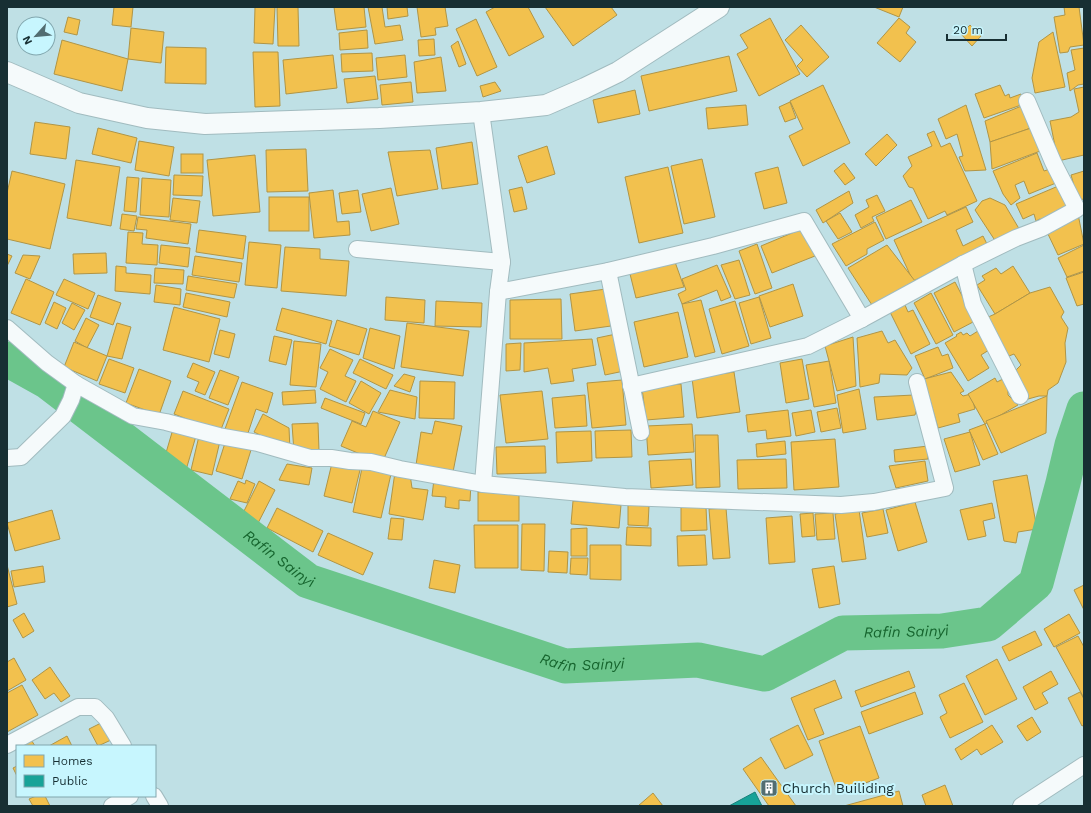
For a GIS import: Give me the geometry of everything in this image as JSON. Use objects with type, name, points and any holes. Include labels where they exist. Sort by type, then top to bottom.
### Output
[{"type":"street","points":[[7,72],[78,103],[147,118],[205,124],[380,118],[481,112],[546,105],[618,72],[719,7]]},
{"type":"street","points":[[631,386],[808,346],[862,319],[963,264],[1016,238],[1042,228],[1077,209],[1053,162],[1027,101]]},
{"type":"street","points":[[481,112],[502,262],[498,292],[483,484]]},
{"type":"street","points":[[498,292],[608,271],[713,246],[804,221],[862,319]]},
{"type":"street","points":[[357,248],[502,262]]},
{"type":"street","points":[[963,264],[973,304],[1020,396]]},
{"type":"street","points":[[608,271],[641,432]]},
{"type":"street","points":[[7,328],[47,363],[76,384],[133,416],[166,422],[219,436],[258,443],[310,458],[331,458],[370,462],[483,484],[625,497],[841,505],[874,502],[945,488],[917,382]]},
{"type":"street","points":[[7,458],[21,457],[63,416],[71,400],[76,384]]},
{"type":"street","points":[[7,744],[78,707],[95,707],[106,718],[122,745]]},
{"type":"street","points":[[1021,806],[1084,765]]},
{"type":"street","points":[[112,806],[128,797]]},
{"type":"street","points":[[155,797],[160,806]]},
{"type":"building: Homes","points":[[114,7],[133,7],[131,27],[112,25]]},
{"type":"building: Homes","points":[[255,7],[275,7],[273,44],[254,43]]},
{"type":"building: Homes","points":[[277,7],[298,7],[299,46],[278,46]]},
{"type":"building: Homes","points":[[334,7],[364,7],[366,27],[337,30]]},
{"type":"building: Homes","points":[[368,7],[382,7],[385,27],[400,25],[403,40],[375,44]]},
{"type":"building: Homes","points":[[387,7],[407,7],[408,16],[388,19]]},
{"type":"building: Homes","points":[[417,7],[445,7],[448,26],[435,28],[436,35],[421,37]]},
{"type":"building: Homes","points":[[495,7],[528,7],[544,37],[509,56],[486,12]]},
{"type":"building: Homes","points":[[545,7],[611,7],[617,15],[573,46]]},
{"type":"building: Homes","points":[[874,7],[903,7],[899,17]]},
{"type":"building: Homes","points":[[1064,7],[1079,7],[1084,45],[1070,47],[1068,52],[1060,53],[1054,17],[1065,15]]},
{"type":"building: Homes","points":[[68,17],[80,20],[77,35],[64,32]]},
{"type":"building: Homes","points":[[770,18],[800,74],[759,96],[737,54],[748,48],[740,35]]},
{"type":"building: Homes","points":[[899,18],[910,27],[906,33],[916,42],[900,62],[877,43]]},
{"type":"building: Homes","points":[[476,19],[497,67],[477,76],[456,29]]},
{"type":"building: Homes","points":[[801,25],[829,57],[807,77],[797,66],[803,60],[785,40]]},
{"type":"building: Homes","points":[[970,25],[981,36],[972,46],[961,34]]},
{"type":"building: Homes","points":[[131,28],[164,32],[161,63],[128,59]]},
{"type":"building: Homes","points":[[367,30],[368,48],[340,50],[339,33]]},
{"type":"building: Homes","points":[[1053,32],[1065,87],[1035,93],[1032,78],[1039,42]]},
{"type":"building: Homes","points":[[434,39],[435,55],[419,56],[418,40]]},
{"type":"building: Homes","points":[[62,40],[128,59],[122,91],[54,74]]},
{"type":"building: Homes","points":[[458,41],[466,64],[459,67],[451,46]]},
{"type":"building: Homes","points":[[166,47],[206,48],[206,84],[165,83]]},
{"type":"building: Homes","points":[[1084,48],[1084,84],[1078,85],[1070,91],[1067,73],[1075,70],[1071,50]]},
{"type":"building: Homes","points":[[253,52],[278,52],[280,106],[255,107]]},
{"type":"building: Homes","points":[[372,53],[373,71],[342,72],[341,54]]},
{"type":"building: Homes","points":[[333,55],[337,88],[286,94],[283,60]]},
{"type":"building: Homes","points":[[405,55],[407,77],[378,80],[376,58]]},
{"type":"building: Homes","points":[[729,56],[737,91],[649,111],[641,76]]},
{"type":"building: Homes","points":[[441,57],[446,91],[417,93],[414,62]]},
{"type":"building: Homes","points":[[375,76],[378,99],[347,103],[344,79]]},
{"type":"building: Homes","points":[[411,82],[413,102],[382,105],[380,85]]},
{"type":"building: Homes","points":[[495,82],[501,91],[483,97],[480,86]]},
{"type":"building: Homes","points":[[823,85],[850,143],[803,166],[789,136],[803,129],[790,101]]},
{"type":"building: Homes","points":[[1000,85],[1005,96],[1009,94],[1010,98],[1021,94],[1024,104],[984,118],[975,94]]},
{"type":"building: Homes","points":[[1084,87],[1084,155],[1058,161],[1050,121],[1071,117],[1079,112],[1074,89]]},
{"type":"building: Homes","points":[[635,90],[640,114],[598,123],[593,100]]},
{"type":"building: Homes","points":[[790,102],[796,118],[785,122],[779,107]]},
{"type":"building: Homes","points":[[746,105],[748,125],[708,129],[706,108]]},
{"type":"building: Homes","points":[[966,105],[986,170],[965,171],[959,157],[963,156],[957,134],[946,139],[938,119]]},
{"type":"building: Homes","points":[[1024,105],[1034,127],[990,142],[985,121]]},
{"type":"building: Homes","points":[[35,122],[70,127],[66,159],[30,154]]},
{"type":"building: Homes","points":[[1034,127],[1043,150],[992,169],[990,142]]},
{"type":"building: Homes","points":[[98,128],[137,138],[131,163],[92,154]]},
{"type":"building: Homes","points":[[934,131],[941,147],[950,143],[977,201],[947,215],[945,211],[928,219],[913,188],[909,187],[903,176],[912,166],[908,157],[932,146],[927,134]]},
{"type":"building: Homes","points":[[887,134],[897,145],[876,166],[865,154]]},
{"type":"building: Homes","points":[[139,141],[174,147],[169,176],[135,170]]},
{"type":"building: Homes","points":[[472,142],[478,184],[442,189],[436,148]]},
{"type":"building: Homes","points":[[547,146],[555,174],[527,183],[518,156]]},
{"type":"building: Homes","points":[[306,149],[308,191],[267,192],[266,150]]},
{"type":"building: Homes","points":[[430,150],[438,189],[397,196],[388,152]]},
{"type":"building: Homes","points":[[1037,153],[1044,171],[1050,169],[1056,183],[1029,194],[1024,181],[1015,185],[1020,198],[1011,205],[1003,194],[993,171]]},
{"type":"building: Homes","points":[[181,154],[203,154],[203,173],[181,173]]},
{"type":"building: Homes","points":[[255,155],[260,212],[213,216],[207,160]]},
{"type":"building: Homes","points":[[702,159],[715,217],[684,224],[671,166]]},
{"type":"building: Homes","points":[[76,160],[120,167],[111,226],[67,218]]},
{"type":"building: Homes","points":[[844,163],[855,178],[845,185],[834,171]]},
{"type":"building: Homes","points":[[668,167],[683,233],[639,243],[625,177]]},
{"type":"building: Homes","points":[[778,167],[787,203],[764,209],[755,173]]},
{"type":"building: Homes","points":[[12,171],[65,184],[50,249],[7,239],[7,193]]},
{"type":"building: Homes","points":[[1084,171],[1084,199],[1078,200],[1071,175]]},
{"type":"building: Homes","points":[[174,175],[203,176],[202,196],[173,195]]},
{"type":"building: Homes","points":[[127,177],[139,178],[136,212],[124,211]]},
{"type":"building: Homes","points":[[142,178],[171,180],[169,217],[140,215]]},
{"type":"building: Homes","points":[[1063,184],[1074,207],[1045,222],[1040,219],[1036,221],[1034,214],[1023,219],[1016,204]]},
{"type":"building: Homes","points":[[522,187],[527,209],[514,212],[509,190]]},
{"type":"building: Homes","points":[[391,188],[399,224],[371,231],[362,194]]},
{"type":"building: Homes","points":[[333,190],[337,222],[349,221],[350,235],[314,238],[309,193]]},
{"type":"building: Homes","points":[[358,190],[361,212],[342,214],[339,193]]},
{"type":"building: Homes","points":[[849,191],[853,203],[823,223],[816,210]]},
{"type":"building: Homes","points":[[877,195],[885,211],[872,217],[874,221],[861,228],[855,215],[869,207],[866,200]]},
{"type":"building: Homes","points":[[269,197],[309,197],[309,231],[269,231]]},
{"type":"building: Homes","points":[[173,198],[200,201],[197,223],[170,220]]},
{"type":"building: Homes","points":[[990,198],[1005,205],[1021,232],[996,242],[975,210],[982,201]]},
{"type":"building: Homes","points":[[911,200],[922,222],[886,239],[876,217]]},
{"type":"building: Homes","points":[[966,207],[973,222],[956,230],[963,246],[983,236],[988,246],[913,281],[894,240]]},
{"type":"building: Homes","points":[[1077,209],[1084,244],[1058,255],[1047,232]]},
{"type":"building: Homes","points":[[840,213],[852,232],[838,239],[826,221]]},
{"type":"building: Homes","points":[[122,214],[137,216],[134,231],[120,229]]},
{"type":"building: Homes","points":[[138,217],[191,224],[188,244],[146,238],[147,230],[136,229]]},
{"type":"building: Homes","points":[[875,222],[884,240],[867,249],[867,254],[846,266],[832,244]]},
{"type":"building: Homes","points":[[804,228],[815,256],[772,273],[761,246]]},
{"type":"building: Homes","points":[[199,230],[246,236],[243,259],[196,252]]},
{"type":"building: Homes","points":[[128,232],[143,233],[142,244],[158,245],[157,265],[126,263]]},
{"type":"building: Homes","points":[[249,242],[281,245],[277,288],[245,285]]},
{"type":"building: Homes","points":[[757,244],[772,288],[755,294],[739,251]]},
{"type":"building: Homes","points":[[161,245],[190,248],[188,267],[159,263]]},
{"type":"building: Homes","points":[[887,245],[915,281],[872,305],[848,268]]},
{"type":"building: Homes","points":[[1084,245],[1084,271],[1067,277],[1058,258]]},
{"type":"building: Homes","points":[[285,247],[320,249],[320,259],[349,261],[346,296],[281,291]]},
{"type":"building: Homes","points":[[106,253],[107,273],[74,274],[73,254]]},
{"type":"building: Homes","points":[[7,254],[12,256],[7,266]]},
{"type":"building: Homes","points":[[23,255],[40,256],[30,279],[15,273]]},
{"type":"building: Homes","points":[[195,256],[242,263],[239,282],[192,275]]},
{"type":"building: Homes","points":[[739,260],[750,295],[735,299],[721,265]]},
{"type":"building: Homes","points":[[675,262],[684,287],[636,298],[630,274]]},
{"type":"building: Homes","points":[[717,265],[731,297],[721,301],[717,290],[682,304],[678,294],[686,290],[682,279]]},
{"type":"building: Homes","points":[[116,266],[126,267],[126,273],[151,275],[150,294],[115,291]]},
{"type":"building: Homes","points":[[1013,266],[1030,293],[995,314],[977,285],[985,280],[982,276],[996,268],[1001,274]]},
{"type":"building: Homes","points":[[155,268],[184,270],[183,284],[154,283]]},
{"type":"building: Homes","points":[[1084,272],[1084,304],[1077,306],[1066,278]]},
{"type":"building: Homes","points":[[188,276],[237,284],[234,298],[186,290]]},
{"type":"building: Homes","points":[[26,279],[54,292],[40,325],[11,313]]},
{"type":"building: Homes","points":[[64,279],[95,293],[88,309],[56,295]]},
{"type":"building: Homes","points":[[955,282],[975,321],[954,332],[934,293]]},
{"type":"building: Homes","points":[[793,284],[803,316],[770,327],[759,296]]},
{"type":"building: Homes","points":[[156,285],[181,289],[180,305],[154,302]]},
{"type":"building: Homes","points":[[1050,287],[1064,312],[1061,317],[1068,328],[1065,343],[1066,362],[1058,383],[1048,390],[1047,396],[1039,396],[1028,399],[1016,370],[1021,365],[1014,354],[1009,356],[986,318],[1030,293]]},
{"type":"building: Homes","points":[[606,289],[611,326],[575,331],[570,294]]},
{"type":"building: Homes","points":[[186,293],[230,302],[227,317],[183,307]]},
{"type":"building: Homes","points":[[931,293],[953,335],[936,344],[914,303]]},
{"type":"building: Homes","points":[[98,295],[121,303],[113,325],[90,317]]},
{"type":"building: Homes","points":[[386,297],[425,300],[424,323],[385,320]]},
{"type":"building: Homes","points":[[759,297],[771,338],[751,344],[739,303]]},
{"type":"building: Homes","points":[[561,299],[562,339],[510,339],[510,300]]},
{"type":"building: Homes","points":[[701,300],[715,352],[695,357],[682,304]]},
{"type":"building: Homes","points":[[436,301],[482,303],[481,327],[435,326]]},
{"type":"building: Homes","points":[[735,301],[749,346],[722,354],[709,309]]},
{"type":"building: Homes","points":[[54,302],[66,308],[57,329],[45,323]]},
{"type":"building: Homes","points":[[72,303],[85,310],[74,330],[62,323]]},
{"type":"building: Homes","points":[[905,305],[908,312],[913,310],[930,344],[911,354],[890,312]]},
{"type":"building: Homes","points":[[174,307],[220,319],[209,362],[163,350]]},
{"type":"building: Homes","points":[[282,308],[332,321],[326,344],[276,330]]},
{"type":"building: Homes","points":[[678,312],[688,357],[644,367],[634,322]]},
{"type":"building: Homes","points":[[86,318],[99,325],[87,348],[75,341]]},
{"type":"building: Homes","points":[[337,320],[367,329],[359,355],[329,346]]},
{"type":"building: Homes","points":[[117,323],[131,327],[122,359],[107,356]]},
{"type":"building: Homes","points":[[407,323],[469,331],[463,376],[401,367]]},
{"type":"building: Homes","points":[[370,328],[400,336],[394,369],[363,358]]},
{"type":"building: Homes","points":[[220,330],[235,334],[229,358],[214,354]]},
{"type":"building: Homes","points":[[882,331],[888,343],[895,340],[912,368],[907,375],[880,374],[879,383],[860,387],[857,338]]},
{"type":"building: Homes","points":[[978,331],[989,350],[981,355],[989,368],[968,381],[945,343],[961,332],[963,335],[967,333],[970,336]]},
{"type":"building: Homes","points":[[616,334],[624,371],[605,375],[597,338]]},
{"type":"building: Homes","points":[[274,336],[292,340],[286,365],[269,361]]},
{"type":"building: Homes","points":[[853,337],[856,386],[837,391],[825,346]]},
{"type":"building: Homes","points":[[592,339],[596,365],[572,369],[574,381],[551,384],[548,368],[524,372],[524,343]]},
{"type":"building: Homes","points":[[294,341],[321,344],[316,387],[290,385]]},
{"type":"building: Homes","points":[[74,342],[107,356],[97,381],[64,367]]},
{"type":"building: Homes","points":[[521,343],[520,370],[506,371],[506,344]]},
{"type":"building: Homes","points":[[938,347],[942,356],[948,354],[953,368],[925,379],[915,356]]},
{"type":"building: Homes","points":[[330,349],[353,360],[345,376],[356,381],[346,402],[320,389],[328,372],[320,368]]},
{"type":"building: Homes","points":[[109,359],[134,368],[125,393],[99,384]]},
{"type":"building: Homes","points":[[360,359],[393,375],[386,389],[353,373]]},
{"type":"building: Homes","points":[[802,359],[809,399],[786,403],[780,363]]},
{"type":"building: Homes","points":[[829,361],[836,403],[814,407],[806,365]]},
{"type":"building: Homes","points":[[193,363],[215,372],[205,395],[195,391],[199,382],[187,377]]},
{"type":"building: Homes","points":[[139,369],[171,381],[159,415],[126,403]]},
{"type":"building: Homes","points":[[220,370],[239,377],[228,405],[209,398]]},
{"type":"building: Homes","points":[[734,372],[740,412],[697,418],[692,378]]},
{"type":"building: Homes","points":[[951,372],[964,391],[960,393],[963,396],[971,394],[975,409],[958,414],[960,422],[938,428],[924,379]]},
{"type":"building: Homes","points":[[404,374],[415,377],[410,392],[394,386]]},
{"type":"building: Homes","points":[[995,378],[997,382],[1003,379],[1008,388],[1008,395],[1018,405],[985,424],[968,394]]},
{"type":"building: Homes","points":[[622,380],[626,425],[592,428],[587,383]]},
{"type":"building: Homes","points":[[361,381],[381,393],[369,414],[349,403]]},
{"type":"building: Homes","points":[[420,381],[455,382],[454,419],[419,418]]},
{"type":"building: Homes","points":[[242,382],[273,393],[267,413],[256,409],[247,436],[225,429]]},
{"type":"building: Homes","points":[[681,384],[684,417],[646,420],[642,388]]},
{"type":"building: Homes","points":[[859,389],[866,429],[843,433],[837,395]]},
{"type":"building: Homes","points":[[315,390],[316,403],[283,405],[282,392]]},
{"type":"building: Homes","points":[[390,390],[417,397],[415,419],[378,412]]},
{"type":"building: Homes","points":[[183,391],[229,409],[220,432],[174,414]]},
{"type":"building: Homes","points":[[542,391],[548,439],[506,443],[500,395]]},
{"type":"building: Homes","points":[[585,395],[587,426],[555,428],[552,398]]},
{"type":"building: Homes","points":[[914,395],[921,410],[916,411],[915,415],[877,420],[874,397]]},
{"type":"building: Homes","points":[[1047,396],[1046,433],[1001,453],[986,421]]},
{"type":"building: Homes","points":[[325,398],[365,413],[361,424],[321,408]]},
{"type":"building: Homes","points":[[837,408],[841,428],[821,432],[817,412]]},
{"type":"building: Homes","points":[[788,410],[791,436],[767,439],[766,430],[748,432],[746,415]]},
{"type":"building: Homes","points":[[811,410],[815,432],[796,436],[792,413]]},
{"type":"building: Homes","points":[[373,411],[400,422],[382,463],[341,446],[352,421],[366,427]]},
{"type":"building: Homes","points":[[263,414],[289,428],[290,450],[254,432]]},
{"type":"building: Homes","points":[[435,421],[462,426],[453,472],[416,465],[421,432],[432,434]]},
{"type":"building: Homes","points":[[318,423],[319,451],[294,452],[292,424]]},
{"type":"building: Homes","points":[[692,424],[694,452],[648,455],[646,426]]},
{"type":"building: Homes","points":[[985,424],[998,454],[983,460],[969,430]]},
{"type":"building: Homes","points":[[173,429],[196,436],[186,470],[163,463]]},
{"type":"building: Homes","points":[[631,430],[632,457],[596,458],[595,431]]},
{"type":"building: Homes","points":[[591,431],[592,461],[557,463],[556,432]]},
{"type":"building: Homes","points":[[970,432],[980,465],[955,472],[944,439]]},
{"type":"building: Homes","points":[[695,435],[718,435],[720,487],[696,488]]},
{"type":"building: Homes","points":[[199,436],[220,441],[212,475],[191,470]]},
{"type":"building: Homes","points":[[835,439],[839,487],[794,490],[791,442]]},
{"type":"building: Homes","points":[[785,441],[786,454],[757,457],[756,444]]},
{"type":"building: Homes","points":[[225,443],[251,450],[242,479],[216,471]]},
{"type":"building: Homes","points":[[545,446],[546,473],[497,474],[496,447]]},
{"type":"building: Homes","points":[[928,446],[928,459],[895,462],[894,450]]},
{"type":"building: Homes","points":[[691,459],[693,485],[651,488],[649,461]]},
{"type":"building: Homes","points":[[786,459],[787,488],[738,489],[737,460]]},
{"type":"building: Homes","points":[[925,461],[928,481],[896,488],[889,466]]},
{"type":"building: Homes","points":[[332,463],[360,470],[352,503],[324,496]]},
{"type":"building: Homes","points":[[287,464],[312,468],[309,485],[279,480]]},
{"type":"building: Homes","points":[[362,468],[391,474],[381,518],[353,512]]},
{"type":"building: Homes","points":[[395,472],[410,474],[412,488],[428,490],[423,520],[389,514]]},
{"type":"building: Homes","points":[[1027,475],[1037,529],[1018,532],[1016,543],[1004,541],[993,481]]},
{"type":"building: Homes","points":[[434,479],[471,483],[470,501],[459,500],[459,509],[445,507],[446,497],[432,496]]},
{"type":"building: Homes","points":[[246,480],[255,484],[247,503],[230,499],[238,481],[245,484]]},
{"type":"building: Homes","points":[[259,481],[275,490],[255,529],[239,521]]},
{"type":"building: Homes","points":[[478,492],[519,492],[519,521],[478,521]]},
{"type":"building: Homes","points":[[573,501],[621,505],[619,528],[571,524]]},
{"type":"building: Homes","points":[[915,502],[927,542],[898,551],[886,510]]},
{"type":"building: Homes","points":[[992,503],[995,518],[983,521],[986,536],[968,540],[960,510]]},
{"type":"building: Homes","points":[[628,505],[649,506],[648,526],[628,525]]},
{"type":"building: Homes","points":[[681,507],[706,507],[707,530],[681,531]]},
{"type":"building: Homes","points":[[277,508],[323,531],[313,552],[267,528]]},
{"type":"building: Homes","points":[[726,508],[730,558],[713,559],[709,509]]},
{"type":"building: Homes","points":[[883,509],[888,533],[867,537],[862,513]]},
{"type":"building: Homes","points":[[52,510],[60,539],[15,551],[7,523]]},
{"type":"building: Homes","points":[[859,510],[866,559],[842,562],[835,514]]},
{"type":"building: Homes","points":[[813,513],[815,536],[802,537],[800,514]]},
{"type":"building: Homes","points":[[833,513],[835,539],[817,540],[815,514]]},
{"type":"building: Homes","points":[[792,516],[795,562],[769,564],[766,518]]},
{"type":"building: Homes","points":[[391,518],[404,519],[402,540],[388,539]]},
{"type":"building: Homes","points":[[522,524],[545,524],[544,571],[521,570]]},
{"type":"building: Homes","points":[[474,525],[518,525],[518,568],[475,568]]},
{"type":"building: Homes","points":[[627,527],[651,528],[651,546],[626,545]]},
{"type":"building: Homes","points":[[587,528],[587,556],[571,556],[571,529]]},
{"type":"building: Homes","points":[[328,533],[373,553],[363,575],[318,555]]},
{"type":"building: Homes","points":[[705,535],[707,565],[678,566],[677,536]]},
{"type":"building: Homes","points":[[590,545],[621,545],[621,580],[590,579]]},
{"type":"building: Homes","points":[[549,551],[568,552],[567,573],[548,572]]},
{"type":"building: Homes","points":[[571,558],[588,558],[587,575],[570,574]]},
{"type":"building: Homes","points":[[434,560],[460,565],[455,593],[429,588]]},
{"type":"building: Homes","points":[[7,565],[17,604],[7,607]]},
{"type":"building: Homes","points":[[43,566],[45,582],[14,587],[11,571]]},
{"type":"building: Homes","points":[[834,566],[840,604],[819,608],[812,569]]},
{"type":"building: Homes","points":[[1084,585],[1084,610],[1074,590]]},
{"type":"building: Homes","points":[[24,613],[34,631],[23,638],[13,620]]},
{"type":"building: Homes","points":[[1069,614],[1080,633],[1054,647],[1044,629]]},
{"type":"building: Homes","points":[[1035,631],[1042,645],[1009,661],[1002,647]]},
{"type":"building: Homes","points":[[1078,636],[1084,647],[1084,698],[1056,647]]},
{"type":"building: Homes","points":[[14,658],[26,680],[7,691],[7,662]]},
{"type":"building: Homes","points":[[997,659],[1017,699],[985,715],[966,676]]},
{"type":"building: Homes","points":[[50,667],[70,696],[61,702],[54,693],[45,699],[32,680]]},
{"type":"building: Homes","points":[[909,671],[915,687],[861,707],[855,691]]},
{"type":"building: Homes","points":[[1051,671],[1058,684],[1042,693],[1048,703],[1035,710],[1023,687]]},
{"type":"building: Homes","points":[[835,680],[842,698],[814,709],[824,734],[808,740],[791,698]]},
{"type":"building: Homes","points":[[964,683],[983,722],[950,738],[940,717],[947,713],[939,695]]},
{"type":"building: Homes","points":[[22,685],[38,715],[7,732],[7,693]]},
{"type":"building: Homes","points":[[915,692],[923,714],[869,734],[861,712]]},
{"type":"building: Homes","points":[[1080,692],[1084,699],[1084,725],[1082,726],[1068,698]]},
{"type":"building: Homes","points":[[1032,717],[1041,732],[1027,741],[1017,726]]},
{"type":"building: Homes","points":[[101,723],[111,740],[97,745],[89,729]]},
{"type":"building: Homes","points":[[798,725],[813,755],[785,769],[770,739]]},
{"type":"building: Homes","points":[[992,725],[1003,742],[981,755],[977,749],[961,760],[955,749]]},
{"type":"building: Homes","points":[[860,726],[879,778],[838,793],[819,741]]},
{"type":"building: Homes","points":[[67,736],[72,745],[51,745]]},
{"type":"building: Homes","points":[[30,738],[34,745],[20,745]]},
{"type":"building: Homes","name":"Church Builiding","points":[[761,757],[796,806],[769,806],[743,769]]},
{"type":"building: Homes","points":[[16,766],[16,774],[13,768]]},
{"type":"building: Homes","points":[[945,785],[953,806],[926,806],[922,795]]},
{"type":"building: Homes","points":[[899,791],[903,806],[844,806]]},
{"type":"building: Homes","points":[[653,793],[663,806],[638,806]]},
{"type":"building: Homes","points":[[34,797],[46,797],[50,806],[33,806],[29,799]]},
{"type":"building: Public","points":[[755,792],[762,806],[729,806]]},
{"type":"waterway","name":"Rafin Sainyi","points":[[7,359],[48,382],[308,581],[565,666],[698,660],[765,674],[843,633],[942,631],[988,624],[1036,583],[1072,445],[1084,409]]},
{"type":"place","name":"Church Builiding","points":[[769,788]]}]
